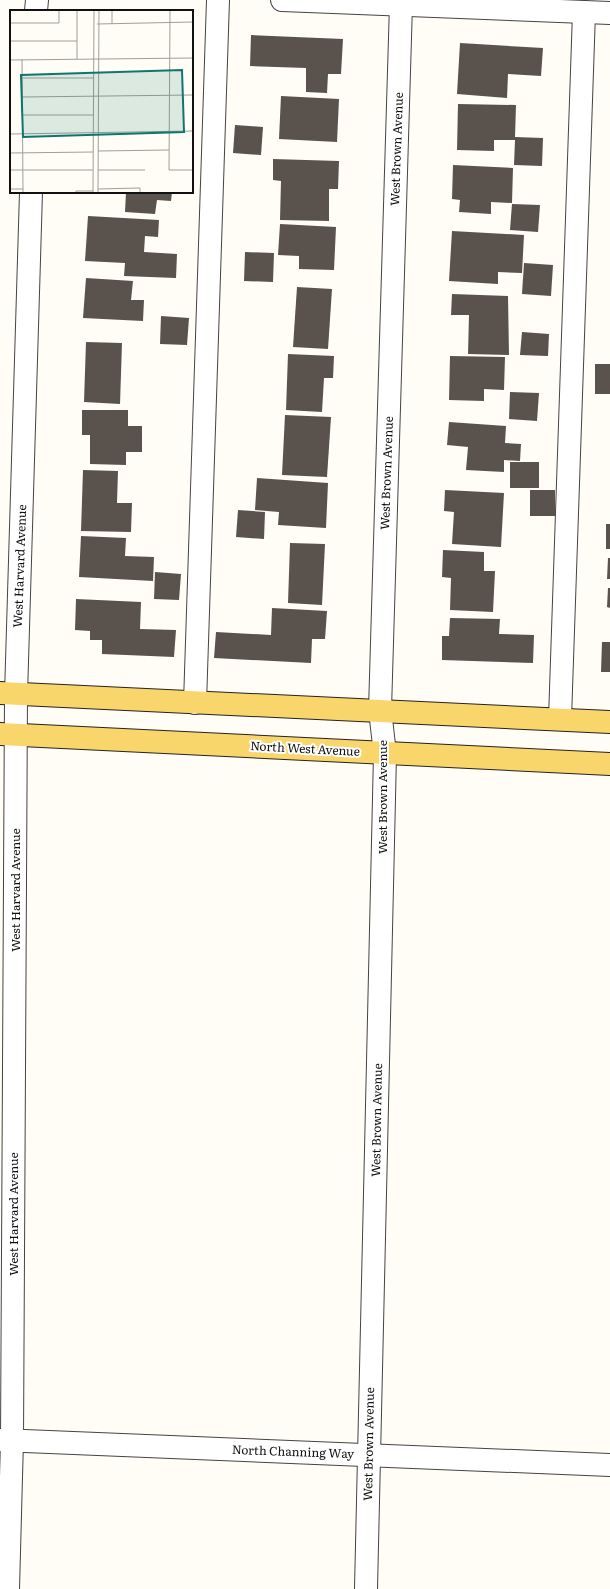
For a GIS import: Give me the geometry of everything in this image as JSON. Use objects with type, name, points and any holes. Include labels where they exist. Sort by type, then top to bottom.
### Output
[{"type":"main road","points":[[8,694],[380,710],[610,722]]},
{"type":"main road","name":"North West Avenue","points":[[8,734],[385,754],[610,764]]},
{"type":"street","points":[[36,10],[37,0]]},
{"type":"street","points":[[196,703],[218,0]]},
{"type":"street","points":[[282,0],[610,13]]},
{"type":"street","name":"West Brown Avenue","points":[[366,1589],[385,754],[380,710],[402,4]]},
{"type":"street","points":[[560,719],[584,12]]},
{"type":"street","name":"West Harvard Avenue","points":[[8,1589],[6,1440],[8,694],[31,193]]},
{"type":"street","name":"North Channing Way","points":[[6,1440],[610,1465]]},
{"type":"building","points":[[251,35],[343,39],[341,74],[328,74],[327,93],[306,92],[306,68],[250,66]]},
{"type":"building","points":[[460,43],[543,48],[541,76],[508,74],[507,98],[457,94]]},
{"type":"building","points":[[281,96],[339,99],[337,142],[279,139]]},
{"type":"building","points":[[458,104],[516,105],[515,137],[543,138],[542,166],[514,165],[515,140],[494,140],[494,151],[457,150]]},
{"type":"building","points":[[235,125],[263,127],[261,155],[233,153]]},
{"type":"building","points":[[273,159],[339,161],[338,189],[329,189],[329,221],[280,220],[281,181],[273,180]]},
{"type":"building","points":[[453,165],[513,168],[512,203],[491,202],[491,214],[459,212],[460,200],[452,199]]},
{"type":"building","points":[[126,193],[172,193],[171,201],[157,200],[155,214],[125,212]]},
{"type":"building","points":[[512,204],[540,205],[538,232],[510,230]]},
{"type":"building","points":[[88,216],[159,220],[158,237],[145,236],[144,252],[177,254],[176,278],[124,276],[125,263],[85,261]]},
{"type":"building","points":[[280,224],[336,227],[334,270],[299,269],[299,256],[278,255]]},
{"type":"building","points":[[452,231],[524,235],[522,273],[498,272],[498,284],[449,281]]},
{"type":"building","points":[[245,252],[274,253],[273,282],[244,281]]},
{"type":"building","points":[[524,263],[553,265],[551,296],[522,294]]},
{"type":"building","points":[[86,278],[133,281],[131,300],[144,300],[143,321],[83,318]]},
{"type":"building","points":[[297,287],[332,289],[328,349],[293,347]]},
{"type":"building","points":[[452,294],[508,296],[509,355],[468,354],[469,315],[451,315]]},
{"type":"building","points":[[161,316],[189,318],[187,345],[160,344]]},
{"type":"building","points":[[522,332],[549,334],[548,356],[520,355]]},
{"type":"building","points":[[86,342],[122,343],[120,404],[84,402]]},
{"type":"building","points":[[288,354],[334,356],[333,378],[324,378],[322,412],[286,410]]},
{"type":"building","points":[[450,356],[505,357],[504,390],[484,389],[484,401],[449,400]]},
{"type":"building","points":[[595,364],[610,364],[610,394],[595,394]]},
{"type":"building","points":[[510,392],[539,393],[537,421],[509,419]]},
{"type":"building","points":[[82,410],[128,410],[128,426],[142,426],[142,452],[126,452],[126,465],[90,464],[90,435],[82,435]]},
{"type":"building","points":[[285,415],[331,417],[327,477],[282,475]]},
{"type":"building","points":[[449,422],[506,426],[505,443],[521,444],[520,461],[504,460],[504,472],[466,470],[468,447],[447,445]]},
{"type":"building","points":[[510,462],[539,462],[539,488],[510,488]]},
{"type":"building","points":[[83,470],[118,471],[117,503],[132,503],[131,532],[81,531]]},
{"type":"building","points":[[257,478],[328,483],[326,528],[278,525],[279,512],[255,510]]},
{"type":"building","points":[[445,490],[504,493],[501,547],[452,544],[454,512],[444,511]]},
{"type":"building","points":[[530,490],[555,490],[555,516],[530,516]]},
{"type":"building","points":[[238,510],[265,512],[264,539],[236,537]]},
{"type":"building","points":[[606,524],[610,524],[610,549],[606,549]]},
{"type":"building","points":[[81,536],[126,538],[125,556],[154,557],[153,581],[79,577]]},
{"type":"building","points":[[290,543],[325,544],[322,605],[288,603]]},
{"type":"building","points":[[443,550],[484,552],[484,571],[495,571],[493,612],[450,610],[451,578],[442,577]]},
{"type":"building","points":[[608,558],[610,558],[610,579],[607,579]]},
{"type":"building","points":[[155,572],[181,574],[179,600],[154,599]]},
{"type":"building","points":[[608,588],[610,588],[610,608],[607,607]]},
{"type":"building","points":[[76,599],[141,602],[140,629],[176,630],[174,657],[102,654],[102,640],[90,640],[90,631],[75,630]]},
{"type":"building","points":[[272,608],[327,611],[325,639],[312,639],[311,663],[214,658],[216,632],[271,635]]},
{"type":"building","points":[[450,618],[500,619],[499,634],[534,635],[533,663],[442,660],[442,636],[449,636]]},
{"type":"building","points":[[602,642],[610,642],[610,672],[601,672]]}]
